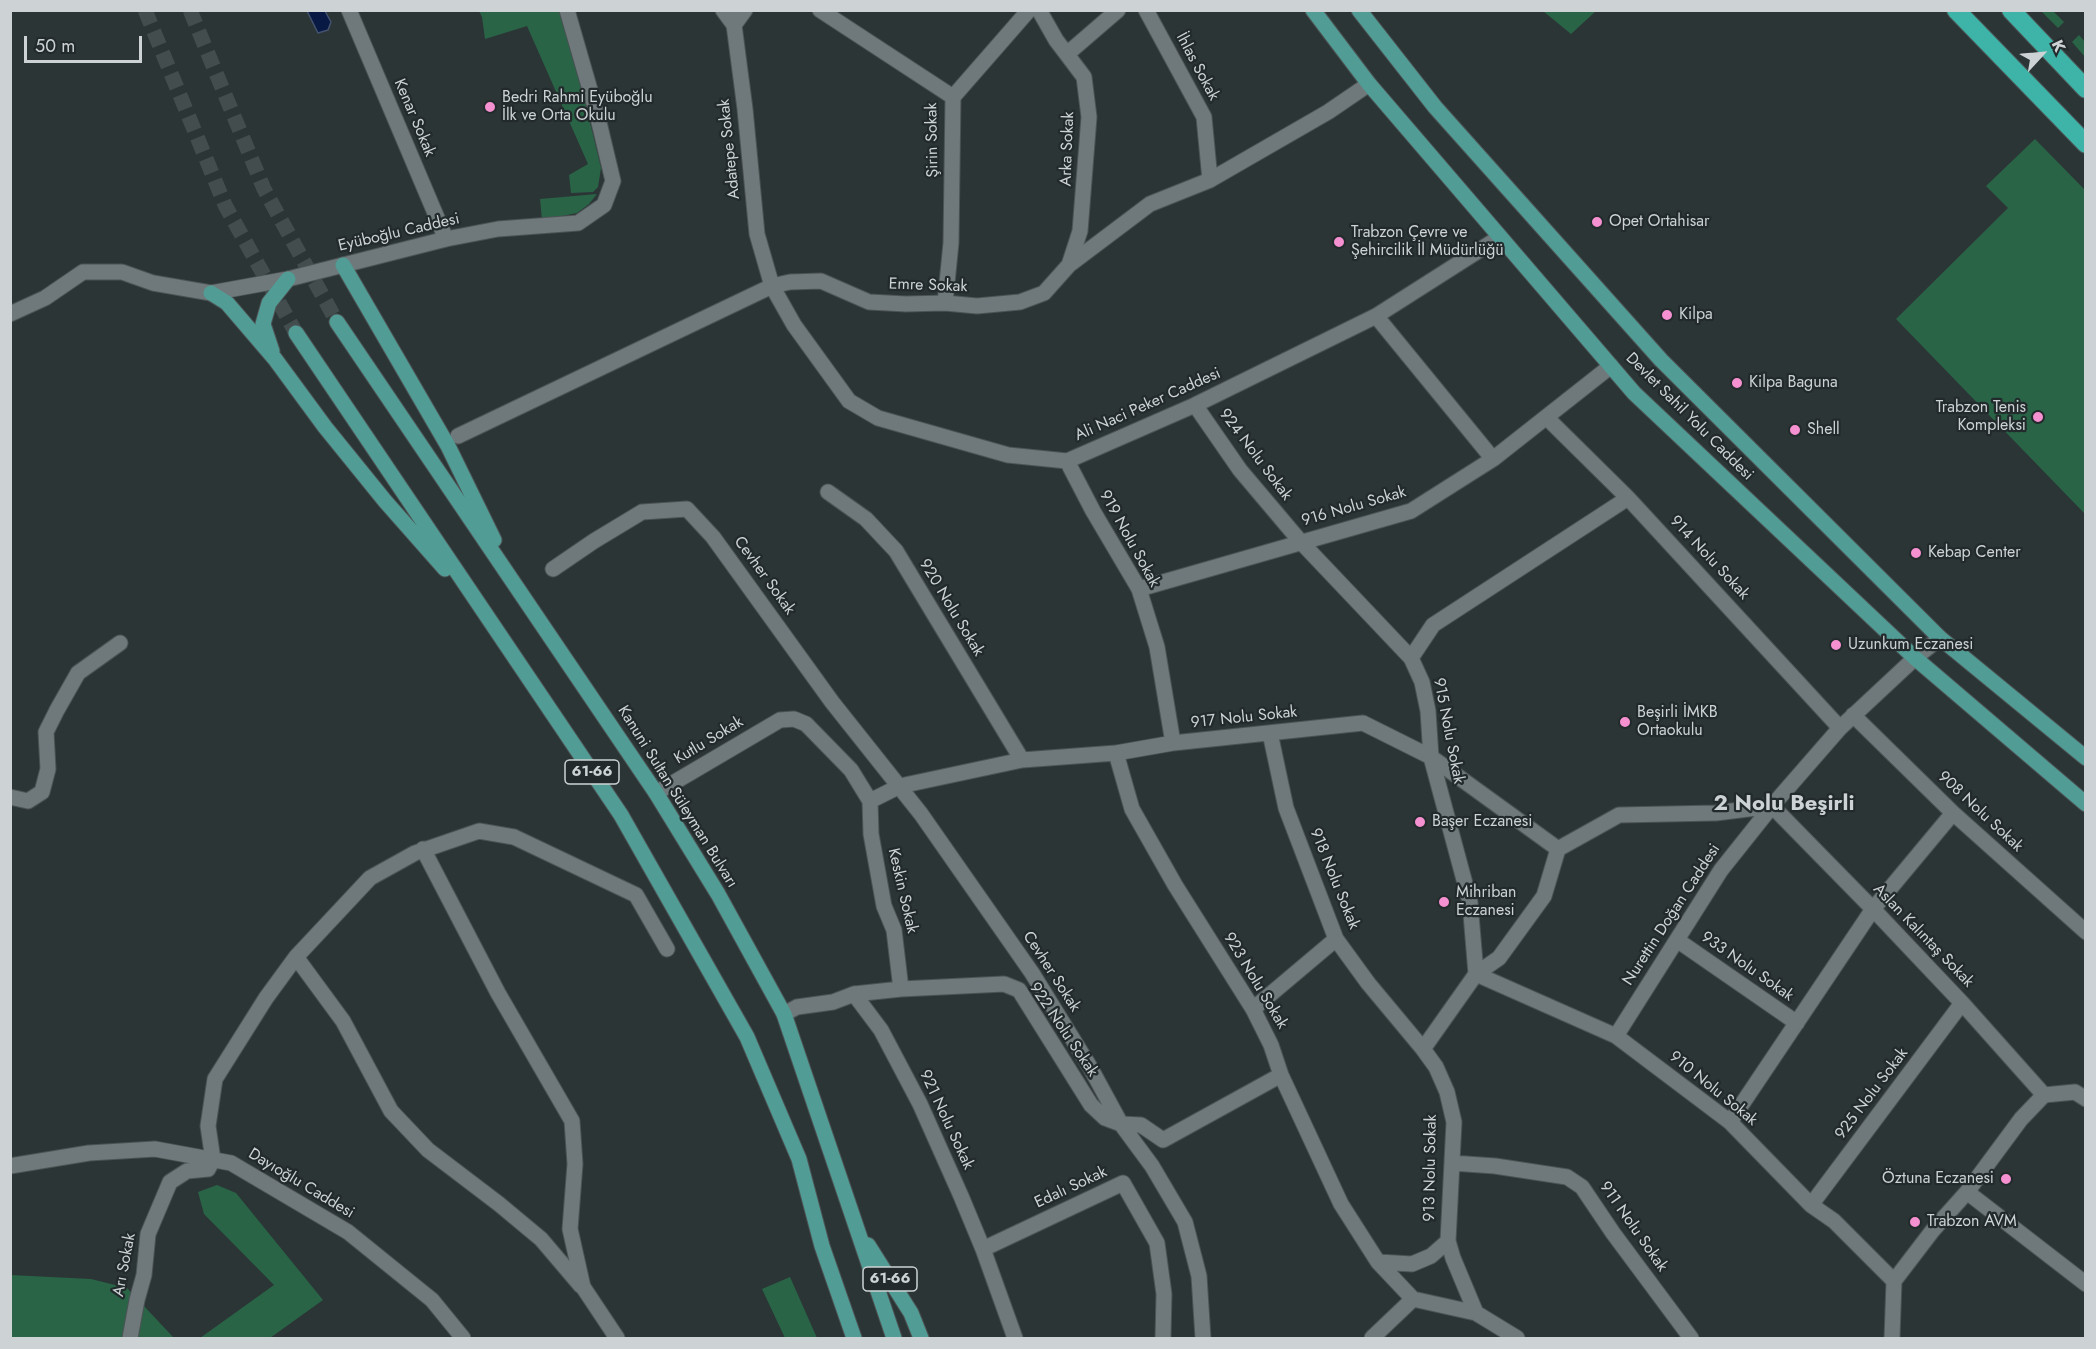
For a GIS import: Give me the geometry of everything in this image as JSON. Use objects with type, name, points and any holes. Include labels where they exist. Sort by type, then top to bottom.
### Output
[{"type":"highway","points":[[1948,10],[2020,77]]},
{"type":"highway","points":[[1956,10],[2085,144]]},
{"type":"highway","points":[[2011,10],[2085,88]]},
{"type":"highway","points":[[2015,10],[2048,49]]},
{"type":"main road","name":"Devlet Sahil Yolu Caddesi","points":[[1313,10],[1369,84],[1634,393],[1915,658],[2085,804]]},
{"type":"main road","name":"Devlet Sahil Yolu Caddesi","points":[[1359,10],[1435,107],[1661,360],[1940,638],[2085,758]]},
{"type":"main road","name":"61-66","points":[[343,265],[448,446],[519,591]]},
{"type":"main road","name":"61-66","points":[[274,359],[263,324],[269,303],[288,279]]},
{"type":"main road","name":"61-66","points":[[211,293],[227,303],[274,359],[385,501],[482,610]]},
{"type":"main road","name":"Kanuni Sultan Süleyman Bulvarı","points":[[337,322],[656,793],[717,894],[784,1014],[894,1338]]},
{"type":"main road","name":"61-66","points":[[296,333],[621,815],[747,1037],[799,1160],[843,1338]]},
{"type":"main road","name":"61-66","points":[[854,1223],[911,1313],[921,1338]]},
{"type":"main road","name":"61-66","points":[[822,1246],[854,1338]]},
{"type":"street","name":"Kenar Sokak","points":[[349,10],[446,239]]},
{"type":"street","name":"Eyüboğlu Caddesi","points":[[10,314],[45,298],[83,272],[122,272],[153,283],[211,293],[288,279],[446,239],[498,229],[578,223],[604,205],[613,181],[597,114],[567,10]]},
{"type":"street","name":"Adatepe Sokak","points":[[723,10],[734,25],[757,234],[772,286]]},
{"type":"street","points":[[734,25],[745,10]]},
{"type":"street","name":"Şirin Sokak","points":[[820,10],[953,98],[951,243],[945,303]]},
{"type":"street","points":[[953,98],[1029,10]]},
{"type":"street","name":"Arka Sokak","points":[[1039,10],[1066,54],[1084,77],[1089,117],[1080,231],[1069,265]]},
{"type":"street","points":[[1066,54],[1118,10]]},
{"type":"street","name":"İhlas Sokak","points":[[1146,10],[1204,117],[1210,180]]},
{"type":"street","name":"Emre Sokak","points":[[458,436],[772,286],[790,282],[821,281],[869,302],[945,303],[977,306],[1020,302],[1044,293],[1069,265],[1150,204],[1210,180],[1328,112],[1369,84]]},
{"type":"street","name":"Ali Naci Peker Caddesi","points":[[772,286],[794,326],[849,401],[879,418],[1008,455],[1067,461],[1195,405],[1376,316],[1500,237]]},
{"type":"street","points":[[1376,316],[1494,459]]},
{"type":"street","name":"916 Nolu Sokak","points":[[1139,589],[1411,512],[1494,459],[1611,366]]},
{"type":"street","name":"924 Nolu Sokak","points":[[1195,405],[1240,470],[1300,542],[1411,658]]},
{"type":"street","name":"914 Nolu Sokak","points":[[1546,417],[1628,498],[1840,728]]},
{"type":"street","name":"919 Nolu Sokak","points":[[1067,461],[1093,511],[1139,589],[1157,647],[1173,743]]},
{"type":"street","name":"920 Nolu Sokak","points":[[828,492],[866,519],[896,551],[1022,760]]},
{"type":"street","points":[[1411,658],[1433,625],[1628,498]]},
{"type":"street","name":"Cevher Sokak","points":[[553,569],[642,512],[687,509],[714,537],[832,702],[900,786],[1032,973],[1090,1067],[1120,1124]]},
{"type":"street","name":"Nurettin Doğan Caddesi","points":[[1616,1036],[1720,870],[1772,806],[1853,715],[1940,638]]},
{"type":"street","points":[[10,797],[28,801],[42,792],[48,769],[46,732],[57,710],[78,672],[120,643]]},
{"type":"street","name":"915 Nolu Sokak","points":[[1411,658],[1422,682],[1428,711],[1431,757],[1470,902],[1476,974]]},
{"type":"street","name":"908 Nolu Sokak","points":[[1853,715],[1953,813],[2085,932]]},
{"type":"street","name":"Kutlu Sokak","points":[[656,793],[780,720],[794,719],[806,724],[851,770],[870,801]]},
{"type":"street","name":"917 Nolu Sokak","points":[[900,786],[1022,760],[1116,753],[1173,743],[1363,723],[1431,757],[1558,849]]},
{"type":"street","name":"918 Nolu Sokak","points":[[1270,733],[1286,808],[1336,939],[1368,983],[1423,1049]]},
{"type":"street","name":"923 Nolu Sokak","points":[[1116,753],[1132,808],[1175,885],[1253,1010],[1271,1045],[1281,1075],[1341,1204],[1378,1262],[1413,1299]]},
{"type":"street","points":[[870,801],[900,786]]},
{"type":"street","name":"Keskin Sokak","points":[[870,801],[871,834],[884,906],[894,930],[901,988]]},
{"type":"street","points":[[1423,1049],[1476,974],[1499,958],[1544,896],[1558,849],[1619,815],[1716,813],[1772,806]]},
{"type":"street","name":"Aslan Kalıntaş Sokak","points":[[1772,806],[1874,909],[2044,1095]]},
{"type":"street","points":[[1730,1122],[1874,909],[1953,813]]},
{"type":"street","points":[[213,1160],[208,1126],[215,1079],[266,998],[296,957],[370,878],[423,849],[479,831],[514,837],[636,895],[667,949]]},
{"type":"street","points":[[423,849],[498,993],[572,1121],[575,1164],[570,1229],[583,1287]]},
{"type":"street","points":[[1253,1010],[1336,939]]},
{"type":"street","name":"933 Nolu Sokak","points":[[1677,940],[1797,1023]]},
{"type":"street","points":[[296,957],[343,1021],[391,1111],[428,1150],[541,1239],[583,1287],[617,1338]]},
{"type":"street","name":"910 Nolu Sokak","points":[[1476,974],[1616,1036],[1730,1122],[1811,1205],[1834,1221],[1894,1281]]},
{"type":"street","name":"922 Nolu Sokak","points":[[855,994],[901,988],[1004,984],[1019,990],[1091,1105],[1105,1118],[1120,1124]]},
{"type":"street","points":[[784,1014],[797,1007],[833,1002],[855,994]]},
{"type":"street","name":"921 Nolu Sokak","points":[[855,994],[881,1030],[920,1104],[983,1249],[1015,1338]]},
{"type":"street","name":"925 Nolu Sokak","points":[[1811,1205],[1962,1003]]},
{"type":"street","name":"913 Nolu Sokak","points":[[1423,1049],[1436,1067],[1447,1092],[1454,1122],[1448,1241],[1465,1291],[1476,1314]]},
{"type":"street","points":[[1120,1124],[1141,1125],[1163,1140],[1281,1075]]},
{"type":"street","points":[[1892,1338],[1894,1281],[1967,1192],[2021,1119],[2044,1095],[2075,1092],[2085,1099]]},
{"type":"street","points":[[1120,1124],[1152,1166],[1185,1222],[1199,1276],[1203,1338]]},
{"type":"street","name":"Dayıoğlu Caddesi","points":[[10,1166],[89,1153],[154,1149],[231,1162],[348,1232],[432,1300],[463,1338]]},
{"type":"street","name":"Arı Sokak","points":[[130,1338],[144,1275],[148,1234],[170,1182],[187,1171],[208,1169],[213,1160]]},
{"type":"street","name":"911 Nolu Sokak","points":[[1452,1163],[1496,1166],[1568,1177],[1582,1187],[1691,1338]]},
{"type":"street","name":"Edalı Sokak","points":[[983,1249],[1124,1183],[1157,1243],[1164,1294],[1163,1338]]},
{"type":"street","points":[[1967,1192],[2083,1278]]},
{"type":"street","points":[[1378,1262],[1412,1264],[1431,1256],[1448,1241]]},
{"type":"street","points":[[1372,1338],[1413,1299],[1476,1314],[1517,1338]]},
{"type":"green space","points":[[479,11],[559,11],[601,168],[598,187],[593,192],[571,193],[569,175],[588,164],[527,26],[485,39]]},
{"type":"green space","points":[[1543,11],[1596,11],[1571,34]]},
{"type":"green space","points":[[2041,11],[2053,11],[2064,22],[2058,28]]},
{"type":"green space","points":[[2079,35],[2085,42],[2085,57],[2072,42]]},
{"type":"green space","name":"Trabzon Tenis Kompleksi","points":[[2035,139],[2085,190],[2085,514],[1896,319],[2008,208],[1986,186]]},
{"type":"green space","points":[[597,194],[577,213],[542,220],[540,199]]},
{"type":"green space","points":[[217,1185],[236,1193],[323,1300],[270,1338],[200,1338],[274,1285],[204,1214],[198,1192]]},
{"type":"green space","points":[[10,1275],[91,1279],[127,1288],[174,1338],[11,1338]]},
{"type":"green space","points":[[790,1277],[817,1338],[785,1338],[762,1289]]},
{"type":"water","points":[[307,11],[325,11],[331,22],[328,30],[318,33]]},
{"type":"tunnel","points":[[145,10],[225,205],[296,333]]},
{"type":"tunnel","points":[[190,10],[264,189],[337,322]]},
{"type":"place","name":"Bedri Rahmi Eyüboğlu İlk ve Orta Okulu","points":[[490,107]]},
{"type":"place","name":"Opet Ortahisar","points":[[1597,222]]},
{"type":"place","name":"Trabzon Çevre ve Şehircilik İl Müdürlüğü","points":[[1339,242]]},
{"type":"place","name":"Kilpa","points":[[1667,315]]},
{"type":"place","name":"Kilpa Baguna","points":[[1737,383]]},
{"type":"place","name":"Trabzon Tenis Kompleksi","points":[[2038,417]]},
{"type":"place","name":"Shell","points":[[1795,430]]},
{"type":"place","name":"Kebap Center","points":[[1916,553]]},
{"type":"place","name":"Uzunkum Eczanesi","points":[[1836,645]]},
{"type":"place","name":"Beşirli İMKB Ortaokulu","points":[[1625,722]]},
{"type":"place","name":"Başer Eczanesi","points":[[1420,822]]},
{"type":"place","name":"Mihriban Eczanesi","points":[[1444,902]]},
{"type":"place","name":"Öztuna Eczanesi","points":[[2006,1179]]},
{"type":"place","name":"Trabzon AVM","points":[[1915,1222]]},
{"type":"district","name":"2 Nolu Beşirli","points":[[1784,805]]}]
